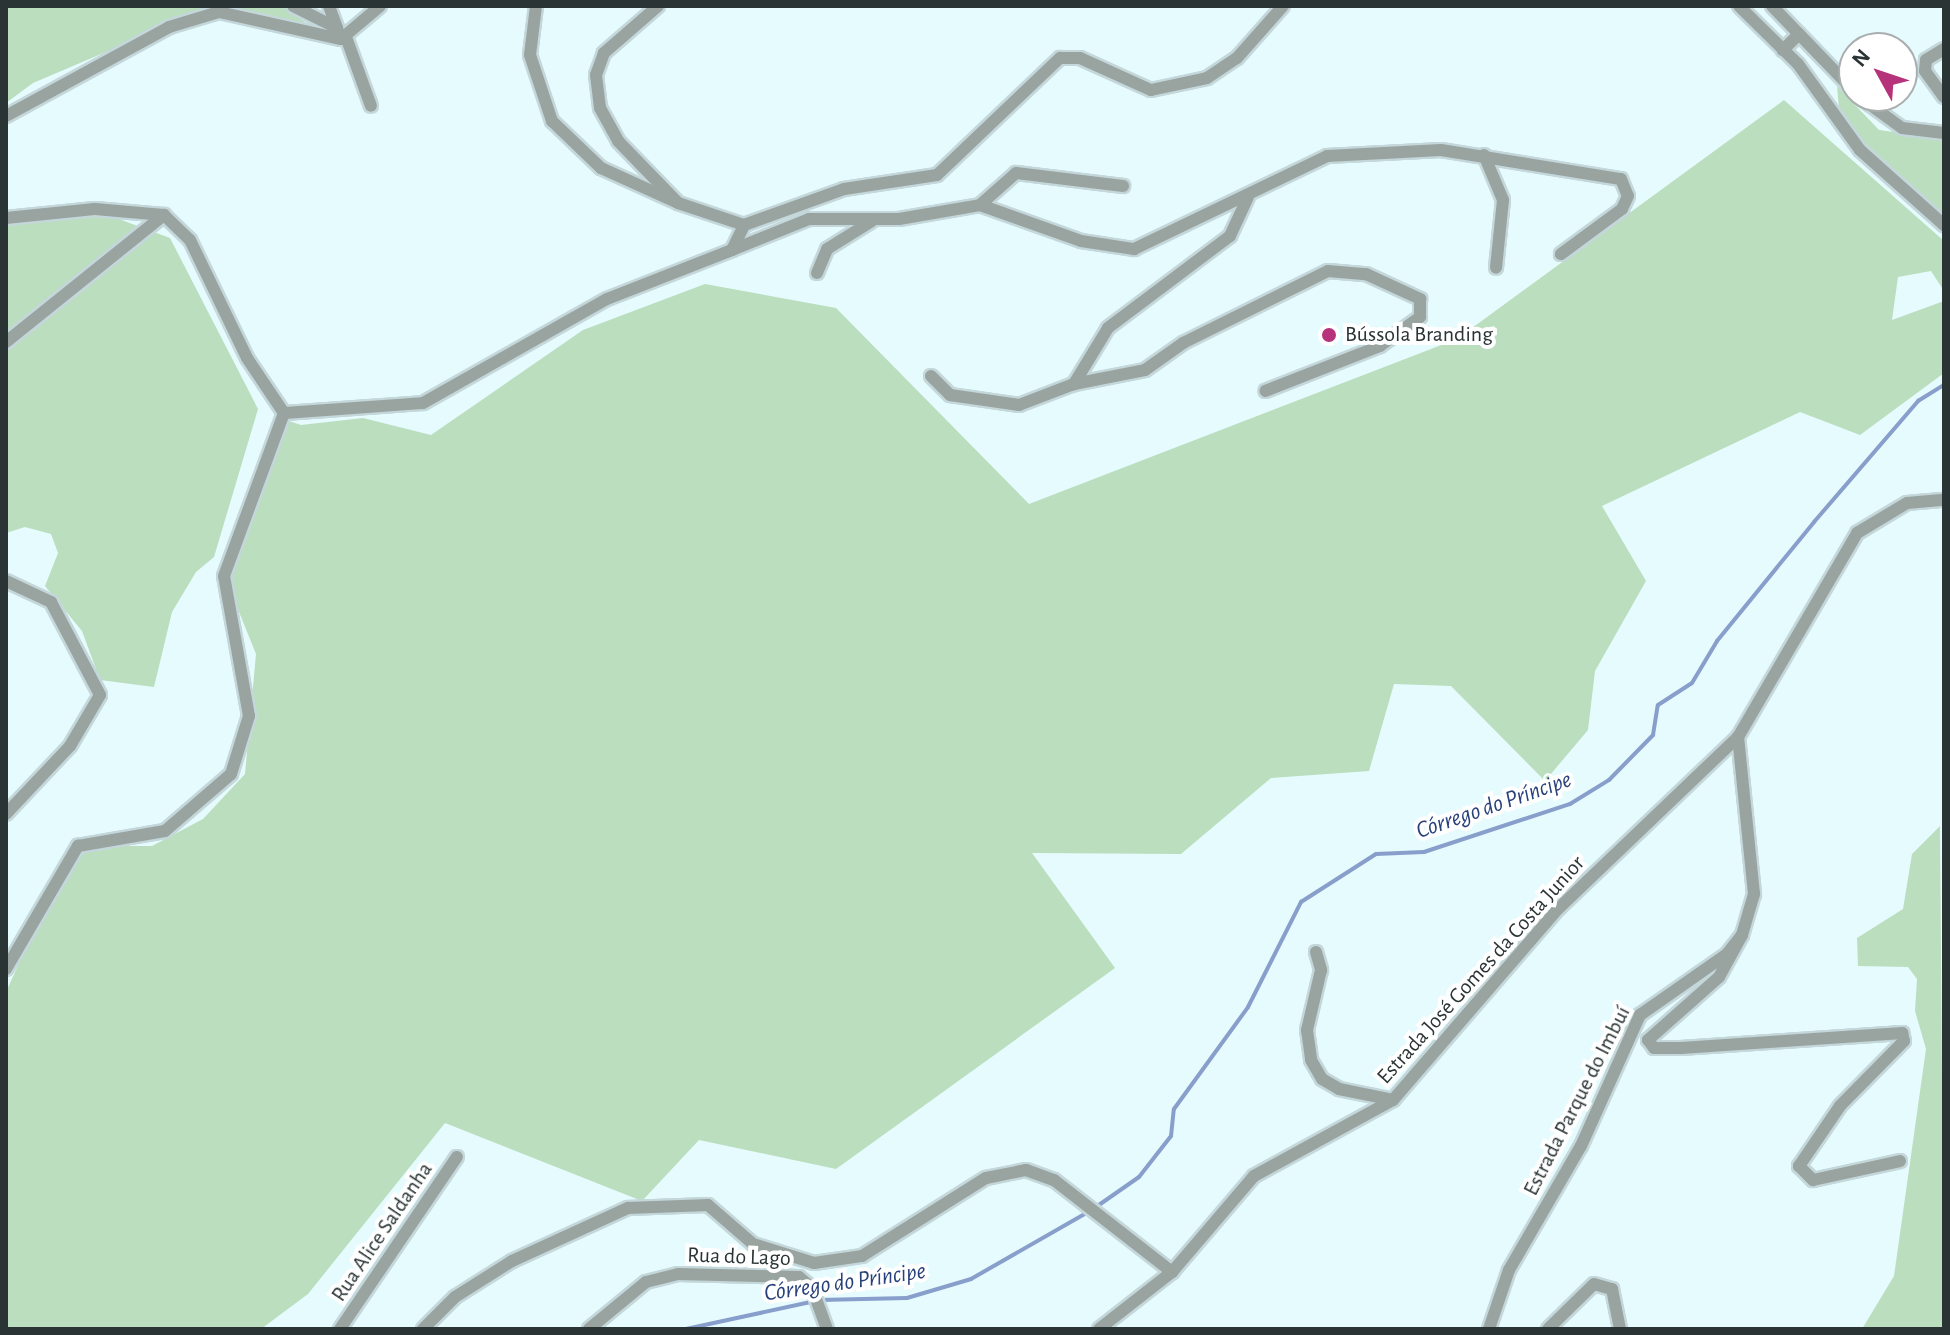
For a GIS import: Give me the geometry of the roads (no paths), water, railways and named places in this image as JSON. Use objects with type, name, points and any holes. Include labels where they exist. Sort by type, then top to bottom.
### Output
[{"type":"street","points":[[293,6],[342,35]]},
{"type":"street","points":[[329,6],[371,106]]},
{"type":"street","points":[[6,116],[157,33],[219,12],[342,35],[380,6]]},
{"type":"street","points":[[536,6],[530,55],[552,121],[601,168],[678,203],[744,225],[844,189],[937,175],[1060,58],[1080,58],[1151,90],[1207,78],[1251,45],[1283,6]]},
{"type":"street","points":[[658,6],[619,33],[596,75],[600,108],[618,141],[678,203]]},
{"type":"street","points":[[1739,6],[1783,50],[1860,150],[1944,225]]},
{"type":"street","points":[[1772,6],[1838,74]]},
{"type":"street","points":[[1783,50],[1799,34]]},
{"type":"street","points":[[1944,49],[1926,60],[1925,71],[1944,97]]},
{"type":"street","points":[[1880,112],[1902,128],[1944,133]]},
{"type":"street","points":[[284,413],[423,403],[607,299],[809,219],[875,220],[980,205],[1081,241],[1134,249],[1248,197],[1327,156],[1441,150],[1607,175],[1626,186],[1622,209],[1561,254]]},
{"type":"street","points":[[1484,155],[1503,200],[1496,268]]},
{"type":"street","points":[[980,205],[1004,180],[1025,172],[1123,186]]},
{"type":"street","points":[[1074,384],[1108,328],[1230,236],[1248,197]]},
{"type":"street","points":[[6,218],[95,209],[164,215],[190,240],[247,358],[284,413]]},
{"type":"street","points":[[6,342],[164,215]]},
{"type":"street","points":[[817,273],[827,249],[875,220]]},
{"type":"street","points":[[732,250],[744,225]]},
{"type":"street","points":[[931,376],[950,395],[1019,405],[1074,384],[1145,370],[1183,343],[1328,271],[1366,274],[1420,299],[1420,317],[1380,346],[1265,391]]},
{"type":"street","points":[[6,969],[78,846],[165,831],[231,774],[249,716],[224,576],[284,413]]},
{"type":"street","name":"Estrada José Gomes da Costa Junior","points":[[1102,1328],[1172,1272],[1254,1176],[1393,1100],[1559,908],[1738,737],[1857,533],[1907,503],[1944,500]]},
{"type":"street","points":[[6,581],[51,602],[100,695],[70,746],[6,814]]},
{"type":"street","name":"Estrada Parque do Imbuí","points":[[1493,1327],[1509,1270],[1581,1146],[1640,1015],[1727,954],[1742,935],[1754,894],[1738,737]]},
{"type":"street","points":[[1742,935],[1719,977],[1648,1040],[1654,1048],[1681,1048],[1902,1033],[1904,1041],[1840,1106],[1799,1166],[1813,1180],[1900,1161]]},
{"type":"street","points":[[1316,952],[1321,970],[1307,1030],[1311,1060],[1322,1079],[1339,1089],[1393,1100]]},
{"type":"street","name":"Rua Alice Saldanha","points":[[340,1329],[457,1157]]},
{"type":"street","points":[[423,1329],[455,1297],[512,1261],[628,1208],[708,1205],[753,1244],[814,1263],[862,1256],[1008,1171],[1042,1172],[1079,1198],[1101,1221],[1172,1272]]},
{"type":"street","name":"Rua do Lago","points":[[589,1329],[646,1282],[678,1274],[799,1277],[815,1297],[827,1329]]},
{"type":"street","points":[[1548,1329],[1594,1284],[1612,1289],[1620,1329]]},
{"type":"waterway","name":"Córrego do Príncipe","points":[[1096,1207],[1139,1177],[1171,1136],[1174,1109],[1248,1007],[1301,902],[1376,854],[1424,852],[1570,804],[1609,780],[1653,735],[1658,705],[1692,683],[1717,641],[1814,522],[1918,401],[1944,385]]},
{"type":"waterway","name":"Córrego do Príncipe","points":[[686,1329],[820,1300],[907,1298],[971,1279],[1088,1212]]},
{"type":"place","name":"Bússola Branding","points":[[1329,335]]}]
